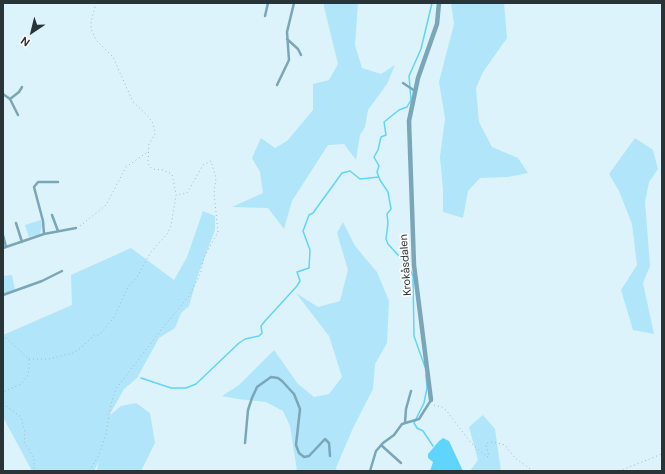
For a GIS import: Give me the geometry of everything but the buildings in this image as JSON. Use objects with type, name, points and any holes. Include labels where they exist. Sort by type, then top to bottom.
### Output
[{"type":"street","name":"Krokåsdalen","points":[[431,402],[414,265],[413,190],[409,121],[415,91],[434,38],[438,21],[439,3]]},
{"type":"lane","points":[[265,16],[268,3]]},
{"type":"lane","points":[[277,85],[289,60],[287,38],[294,3]]},
{"type":"lane","points":[[287,38],[298,49],[301,55]]},
{"type":"lane","points":[[403,83],[415,91]]},
{"type":"lane","points":[[10,99],[19,92],[22,87]]},
{"type":"lane","points":[[3,94],[10,99],[18,115]]},
{"type":"lane","points":[[44,234],[43,221],[34,187],[38,182],[58,182]]},
{"type":"lane","points":[[52,214],[58,231]]},
{"type":"lane","points":[[16,223],[22,242]]},
{"type":"lane","points":[[3,235],[4,247],[44,234],[76,228]]},
{"type":"lane","points":[[3,295],[62,272]]},
{"type":"lane","points":[[245,442],[248,410],[257,387],[271,377],[278,378],[294,394],[300,409],[296,444],[299,453],[304,457],[309,456],[325,439],[329,443],[330,456]]},
{"type":"lane","points":[[405,423],[406,409],[411,391]]},
{"type":"lane","points":[[370,471],[376,451],[381,445],[394,434],[400,425],[419,419],[431,402]]},
{"type":"lane","points":[[381,445],[401,463]]},
{"type":"path","points":[[3,335],[29,359],[49,359],[72,353],[94,335],[102,332],[114,317],[128,287],[137,277],[150,252],[167,234],[171,226],[176,195],[172,174],[163,170],[152,169],[148,160],[149,144],[156,134],[154,123],[133,102],[113,57],[96,40],[91,29],[91,22],[96,3]]},
{"type":"path","points":[[76,228],[106,205],[126,167],[148,151]]},
{"type":"path","points":[[89,471],[99,455],[106,434],[111,404],[116,389],[189,296],[201,272],[204,256],[218,232],[214,193],[216,178],[211,161],[203,165],[187,193],[176,195]]},
{"type":"path","points":[[3,392],[21,384],[27,377],[29,359]]},
{"type":"path","points":[[431,402],[446,410],[471,444],[487,457],[489,456],[486,446],[487,443],[493,442],[505,445],[515,458],[533,471]]},
{"type":"path","points":[[3,404],[21,417],[24,423],[24,442],[34,458],[34,471]]},
{"type":"path","points":[[619,471],[662,454]]},
{"type":"shaded area","points":[[324,3],[358,3],[355,45],[362,68],[381,74],[395,65],[387,84],[368,110],[365,127],[360,135],[356,160],[344,144],[328,145],[292,201],[284,229],[268,208],[232,207],[263,193],[260,172],[252,158],[261,138],[275,148],[287,141],[313,110],[313,84],[329,80],[338,64]]},
{"type":"shaded area","points":[[451,3],[504,3],[507,38],[483,72],[476,88],[479,122],[492,147],[518,158],[528,173],[508,177],[480,178],[468,191],[463,218],[443,212],[443,189],[440,157],[445,118],[439,82],[454,24]]},
{"type":"shaded area","points":[[635,138],[653,150],[658,169],[649,182],[645,202],[650,266],[643,283],[654,334],[633,330],[621,290],[637,265],[632,224],[619,191],[609,174]]},
{"type":"shaded area","points":[[203,211],[215,216],[215,230],[197,278],[189,306],[181,313],[175,328],[159,338],[137,378],[124,389],[109,416],[121,406],[136,403],[150,413],[155,443],[141,471],[97,471],[98,463],[94,471],[32,471],[3,417],[3,335],[72,305],[71,275],[131,248],[174,280],[187,257]]},
{"type":"shaded area","points":[[41,220],[42,226],[40,234],[29,237],[25,225]]},
{"type":"shaded area","points":[[343,222],[355,246],[377,272],[389,301],[387,343],[375,364],[373,389],[353,428],[336,468],[337,471],[297,471],[290,426],[283,411],[266,402],[222,396],[239,385],[274,350],[298,384],[314,397],[329,394],[342,377],[329,336],[296,293],[318,307],[340,301],[348,270],[337,233]]},
{"type":"shaded area","points":[[12,275],[15,290],[3,294],[3,276]]},
{"type":"shaded area","points":[[483,415],[495,429],[501,471],[470,471],[478,460],[469,427]]},
{"type":"water","points":[[443,438],[449,441],[463,471],[430,471],[433,462],[428,458],[428,454]]},
{"type":"waterway","points":[[425,367],[414,336],[413,276],[409,267],[388,244],[386,239],[388,223],[387,214],[391,209],[388,192],[380,180],[377,172],[379,166],[374,157],[378,150],[381,137],[386,135],[384,122],[399,110],[407,107],[411,100],[409,76],[421,49],[432,3]]},
{"type":"waterway","points":[[141,378],[171,388],[186,388],[196,384],[239,343],[245,339],[259,336],[262,333],[261,326],[300,281],[297,272],[309,268],[310,250],[303,231],[309,215],[313,213],[342,173],[350,171],[360,179],[379,177]]},
{"type":"waterway","points":[[426,375],[427,388],[424,403],[414,423],[417,428],[423,431],[433,446]]}]
